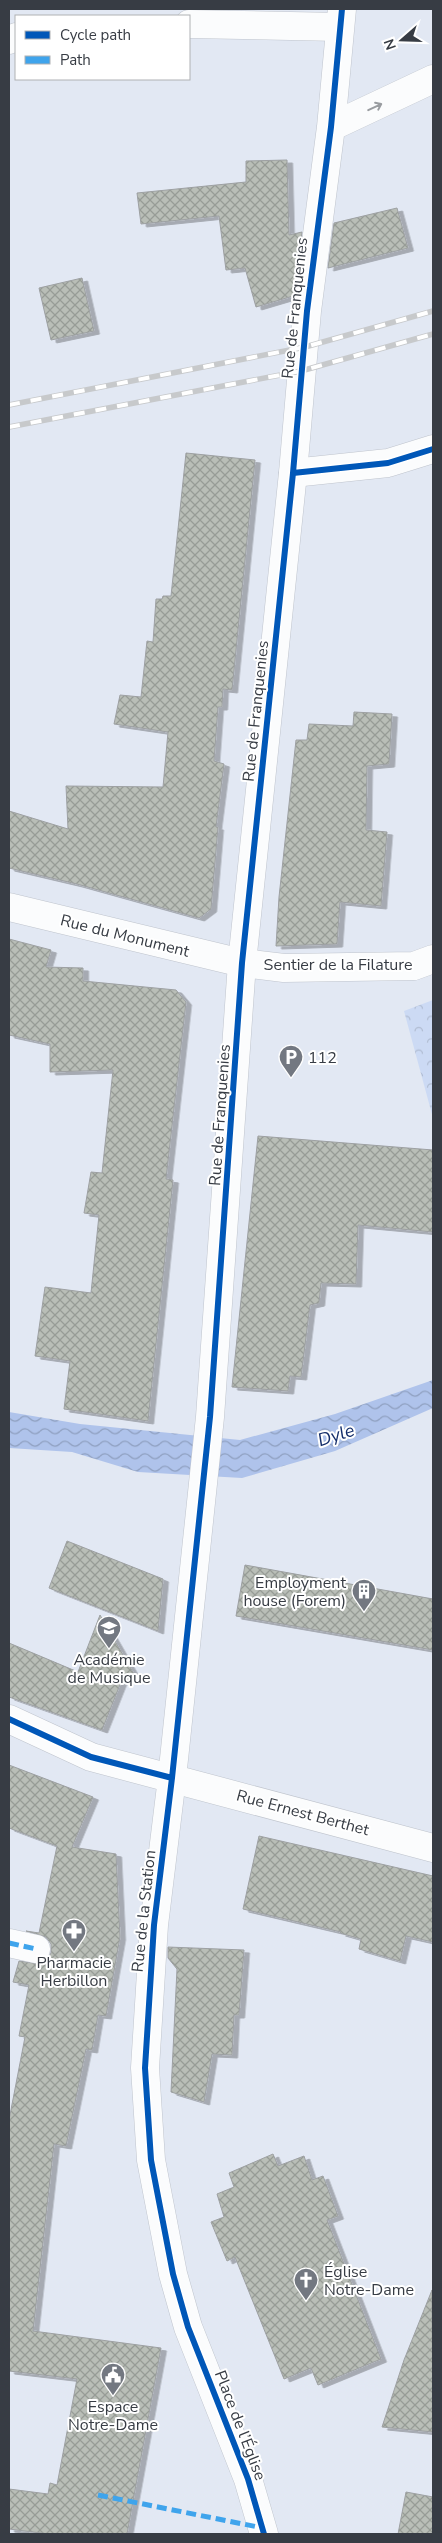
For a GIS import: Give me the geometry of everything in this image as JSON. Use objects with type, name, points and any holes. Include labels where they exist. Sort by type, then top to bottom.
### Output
[{"type":"street","name":"Rue de Franquenies","points":[[190,24],[340,18],[331,127],[306,311],[293,473],[242,963],[203,1496]]},
{"type":"street","points":[[331,127],[433,79]]},
{"type":"street","points":[[293,473],[388,463],[433,449]]},
{"type":"street","name":"Rue du Monument","points":[[9,907],[242,963]]},
{"type":"street","name":"Sentier de la Filature","points":[[242,963],[284,968],[414,966],[433,959]]},
{"type":"street","name":"Rue de la Station","points":[[188,2327],[173,2274],[151,2160],[145,2068],[154,1925],[203,1496]]},
{"type":"street","name":"Rue Ernest Berthet","points":[[9,1719],[91,1757],[433,1848]]},
{"type":"street","points":[[9,1943],[36,1949]]},
{"type":"street","name":"Place de l’Église","points":[[188,2327],[248,2479],[264,2534]]},
{"type":"green space","points":[[433,1000],[433,1118],[404,1011]]},
{"type":"water","name":"Dyle","points":[[433,1380],[433,1408],[335,1451],[242,1478],[138,1472],[72,1452],[9,1448],[9,1412],[80,1424],[240,1440],[335,1414]]},
{"type":"building","points":[[287,160],[289,235],[302,232],[293,296],[256,307],[245,268],[226,270],[219,216],[141,224],[137,193],[246,182],[246,161]]},
{"type":"building","points":[[397,208],[408,248],[328,268],[334,223]]},
{"type":"building","points":[[82,278],[94,331],[51,340],[39,288]]},
{"type":"building","points":[[186,453],[255,460],[232,690],[223,689],[222,707],[218,707],[214,761],[224,764],[216,827],[218,827],[211,909],[199,918],[77,884],[9,868],[9,811],[68,829],[66,786],[163,787],[168,732],[114,724],[120,695],[141,697],[147,641],[153,642],[156,599],[162,599],[163,596],[171,596]]},
{"type":"building","points":[[354,712],[392,714],[389,764],[367,766],[366,830],[387,832],[381,906],[340,902],[337,944],[276,946],[279,897],[296,740],[307,740],[309,724],[353,726]]},
{"type":"building","points":[[9,939],[51,950],[46,967],[83,968],[83,981],[176,990],[186,1002],[166,1179],[173,1180],[148,1421],[64,1409],[70,1361],[35,1356],[45,1287],[91,1293],[99,1215],[84,1213],[91,1172],[102,1173],[113,1070],[50,1072],[50,1044],[9,1035]]},
{"type":"building","points":[[258,1136],[433,1150],[433,1232],[358,1225],[356,1284],[321,1283],[319,1303],[310,1305],[301,1377],[290,1376],[288,1391],[232,1387]]},
{"type":"building","points":[[67,1541],[163,1579],[158,1631],[49,1588]]},
{"type":"building","name":"Employment house (Forem)","points":[[245,1565],[433,1599],[433,1650],[236,1616]]},
{"type":"building","points":[[100,1615],[134,1674],[121,1682],[102,1730],[9,1697],[9,1643],[78,1672]]},
{"type":"building","points":[[9,1765],[93,1797],[72,1847],[116,1854],[120,1937],[106,2016],[98,2015],[92,2050],[86,2049],[66,2146],[54,2144],[33,2331],[161,2348],[127,2534],[49,2534],[9,2529],[9,2489],[48,2494],[50,2483],[57,2485],[77,2379],[9,2371],[9,2120],[25,2037],[19,2036],[29,1985],[13,1982],[19,1961],[40,1964],[47,1960],[51,1953],[51,1944],[46,1937],[26,1931],[39,1933],[57,1846],[9,1828]]},
{"type":"building","points":[[259,1836],[433,1876],[433,1942],[406,1936],[400,1961],[359,1949],[361,1939],[341,1932],[243,1909]]},
{"type":"building","points":[[168,1947],[244,1950],[239,2015],[234,2015],[232,2055],[212,2054],[204,2102],[171,2092],[177,1969],[168,1958]]},
{"type":"building","name":"Église Notre-Dame","points":[[273,2154],[278,2166],[304,2156],[312,2180],[323,2176],[338,2216],[327,2220],[381,2359],[318,2385],[311,2368],[284,2379],[235,2257],[227,2261],[211,2222],[224,2217],[217,2194],[234,2187],[229,2173]]},
{"type":"building","points":[[432,2290],[433,2432],[382,2427],[404,2360]]},
{"type":"building","points":[[406,2492],[433,2497],[433,2534],[398,2534]]},
{"type":"railway","points":[[9,405],[305,347],[433,311]]},
{"type":"railway","points":[[9,427],[301,371],[433,334]]},
{"type":"marked path","points":[[9,1943],[36,1949]]},
{"type":"marked path","points":[[98,2495],[263,2528]]},
{"type":"cycle path","points":[[264,2534],[248,2479],[188,2327],[173,2274],[151,2160],[145,2068],[154,1925],[172,1778],[210,1417],[242,963],[293,473],[307,311],[331,127],[342,9]]},
{"type":"cycle path","points":[[293,473],[388,463],[433,449]]},
{"type":"cycle path","points":[[9,1719],[91,1757],[172,1778]]},
{"type":"place","name":"112","points":[[291,1078]]},
{"type":"place","name":"Employment house (Forem)","points":[[364,1612]]},
{"type":"place","name":"Académie de Musique","points":[[109,1649]]},
{"type":"place","name":"Pharmacie Herbillon","points":[[74,1952]]},
{"type":"place","name":"Église Notre-Dame","points":[[306,2301]]},
{"type":"place","name":"Espace Notre-Dame","points":[[113,2396]]}]
